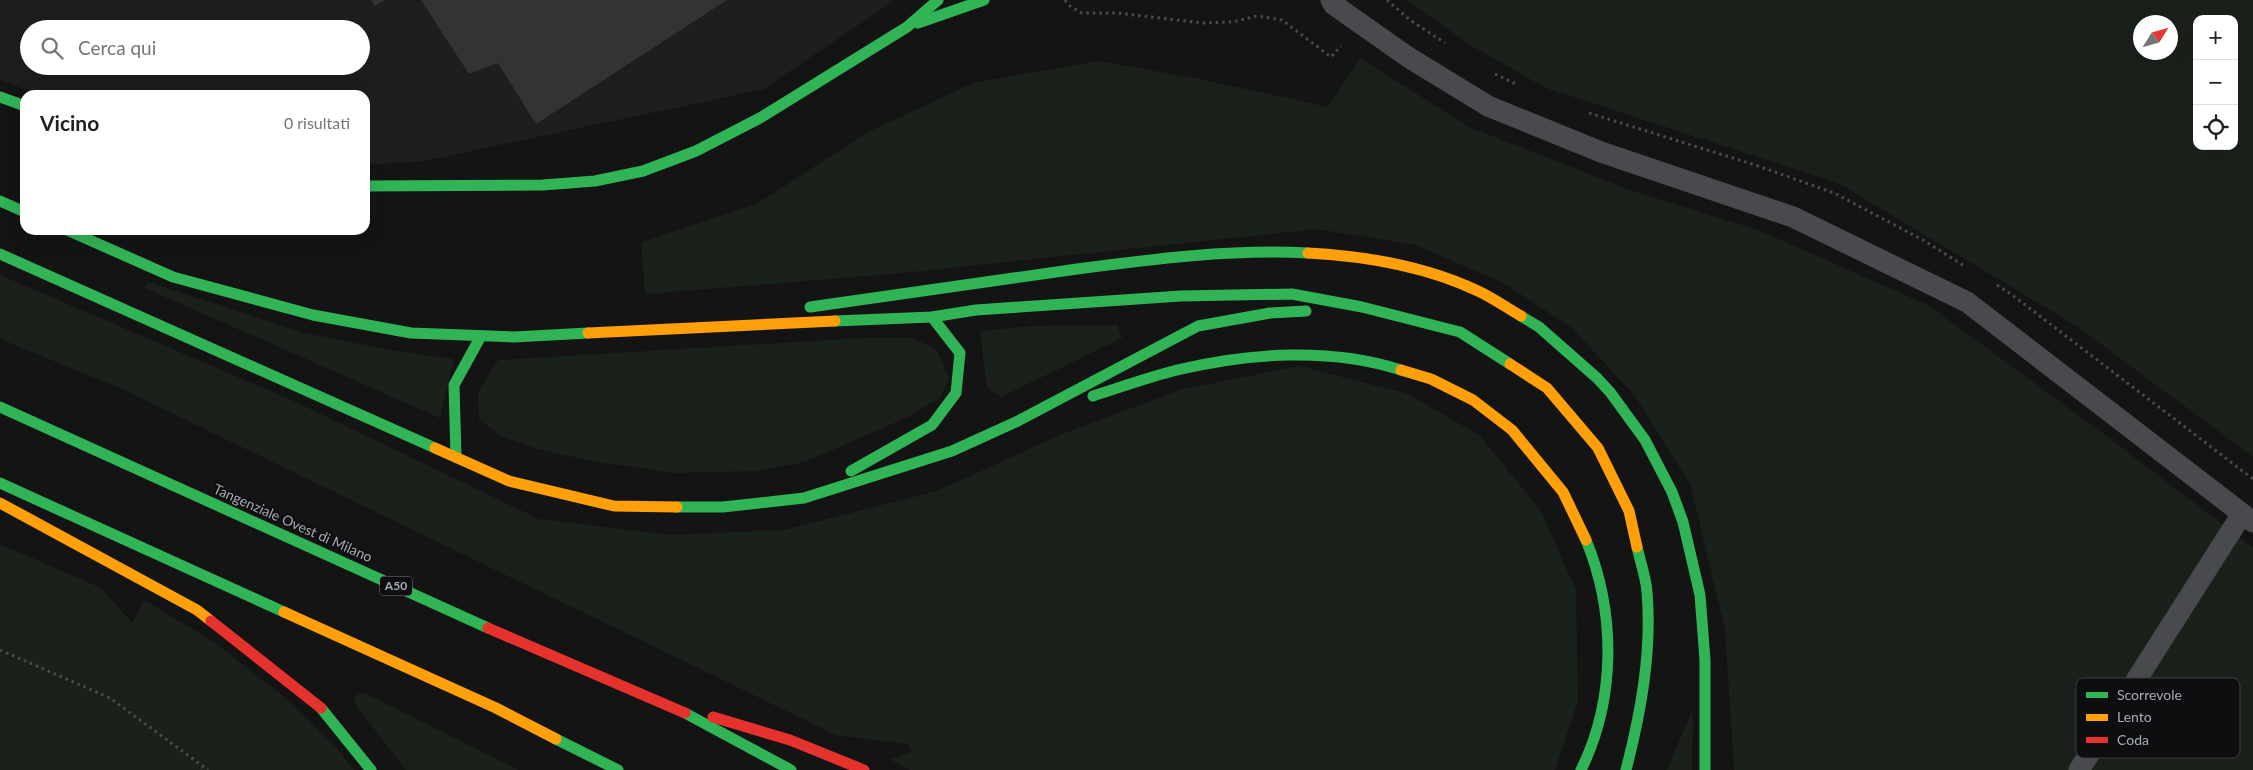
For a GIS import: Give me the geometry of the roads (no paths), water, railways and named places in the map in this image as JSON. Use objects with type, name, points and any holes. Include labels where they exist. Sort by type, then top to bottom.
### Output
[{"type":"main road","points":[[370,186],[543,185],[595,181],[643,171],[696,151],[760,118],[907,27],[938,0]]},
{"type":"main road","points":[[907,27],[984,0]]},
{"type":"main road","points":[[0,97],[20,104]]},
{"type":"main road","points":[[0,201],[20,210]]},
{"type":"main road","points":[[77,235],[173,277],[312,315],[411,333],[514,337],[649,329],[932,317],[976,310],[1190,296],[1292,294],[1362,307],[1460,332],[1547,388],[1598,448],[1629,511],[1647,591],[1647,659],[1640,716],[1626,770]]},
{"type":"main road","points":[[797,308],[1140,261],[1253,251],[1335,253],[1408,265],[1475,288],[1532,320],[1574,354],[1613,394],[1640,432],[1662,469],[1680,512],[1700,594],[1704,676],[1705,770]]},
{"type":"main road","points":[[0,254],[510,480],[614,506],[723,507],[804,498],[952,451],[1018,421],[1198,326],[1270,313],[1362,307]]},
{"type":"main road","points":[[649,329],[767,312]]},
{"type":"main road","points":[[804,498],[932,425],[956,393],[960,353],[932,317]]},
{"type":"main road","points":[[456,457],[454,385],[481,336]]},
{"type":"main road","points":[[1018,421],[1190,367],[1248,358],[1313,356],[1354,358],[1395,366],[1435,381],[1473,401],[1504,423],[1525,443],[1548,471],[1570,501],[1598,570],[1608,634],[1603,706],[1581,770]]},
{"type":"main road","name":"Tangenziale Ovest di Milano","points":[[0,407],[506,636],[675,708],[791,770]]},
{"type":"main road","points":[[0,483],[496,708],[618,770]]},
{"type":"main road","points":[[0,503],[197,610],[320,706],[371,770]]},
{"type":"main road","points":[[675,708],[755,727],[810,746],[864,770]]},
{"type":"lane","points":[[1331,0],[1408,57],[1488,106],[1601,152],[1793,217],[1967,302],[2248,518],[2141,678]]},
{"type":"lane","points":[[2079,770],[2087,758]]}]
